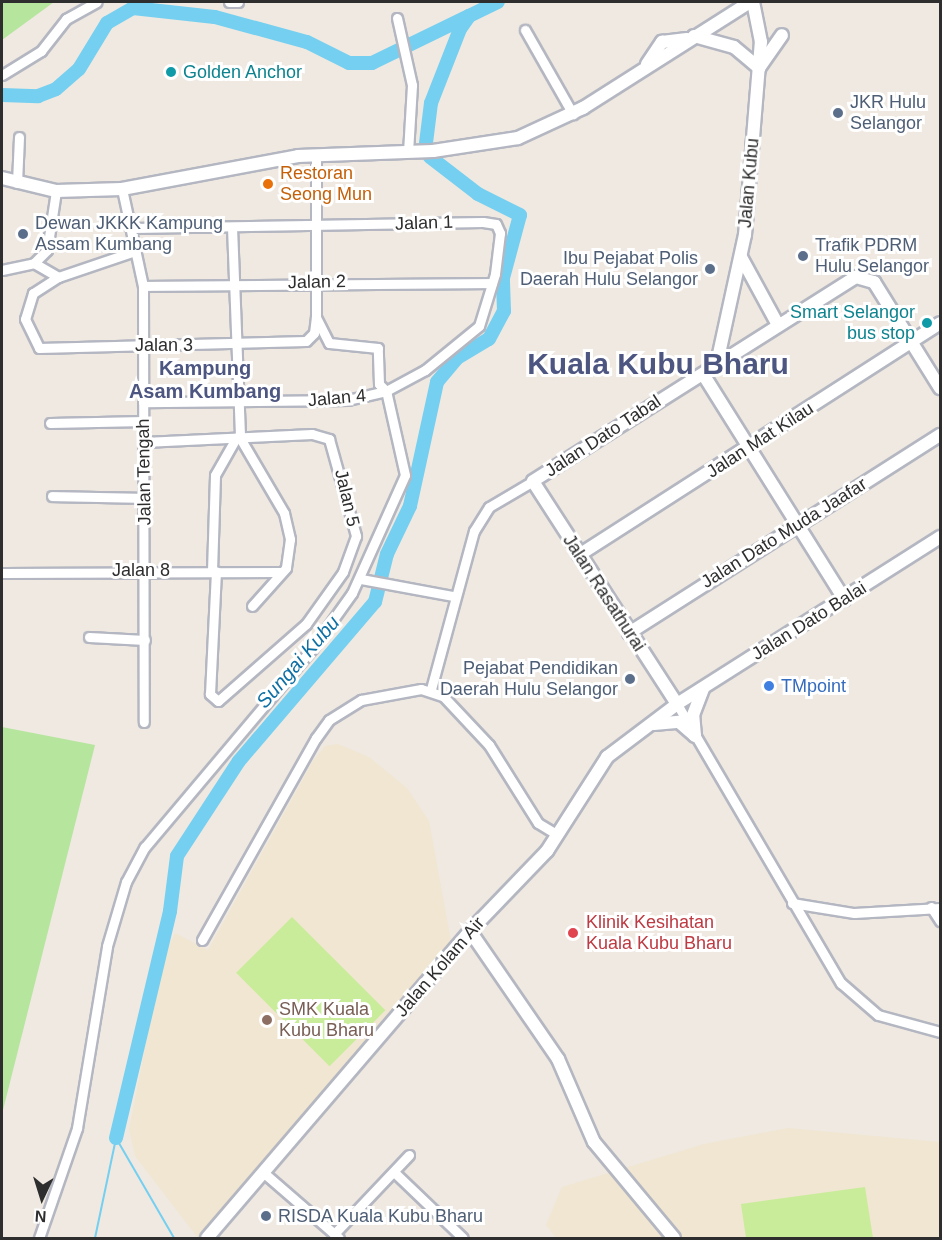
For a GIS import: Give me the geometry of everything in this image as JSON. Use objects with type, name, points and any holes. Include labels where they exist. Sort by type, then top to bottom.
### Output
[{"type":"street","points":[[2,75],[41,51],[66,19],[97,2]]},
{"type":"street","points":[[230,2],[238,2]]},
{"type":"street","points":[[2,178],[56,191],[122,189],[316,155],[408,152],[518,138],[573,114],[643,70],[662,42],[692,37],[752,2]]},
{"type":"street","name":"Jalan Kubu","points":[[717,363],[741,257],[761,25],[752,2]]},
{"type":"street","points":[[397,18],[412,85],[408,152]]},
{"type":"street","points":[[525,30],[573,114]]},
{"type":"street","points":[[692,37],[734,47],[759,68],[782,35]]},
{"type":"street","points":[[17,183],[19,136]]},
{"type":"street","points":[[39,1239],[77,1128],[107,946],[133,867],[312,649],[361,579],[405,476],[386,391],[379,384],[378,348],[329,343],[316,317],[316,155]]},
{"type":"street","name":"Jalan Tengah","points":[[122,189],[132,228],[142,286],[146,568],[144,722]]},
{"type":"street","points":[[34,263],[53,235],[56,191]]},
{"type":"street","name":"Jalan 1","points":[[132,228],[491,223],[500,233],[492,283],[474,332],[386,391]]},
{"type":"street","points":[[232,227],[238,438],[288,525],[288,561],[252,606]]},
{"type":"street","name":"Jalan 3","points":[[135,251],[58,277],[27,301],[27,327],[39,348],[143,344],[234,345],[306,341],[314,333],[316,317]]},
{"type":"street","points":[[741,257],[777,323]]},
{"type":"street","points":[[2,270],[34,263],[58,277]]},
{"type":"street","name":"Jalan Dato Tabal","points":[[533,481],[703,374],[777,323],[856,277],[874,282],[910,342]]},
{"type":"street","name":"Jalan 2","points":[[142,286],[316,281],[492,283]]},
{"type":"street","points":[[734,295],[756,287]]},
{"type":"street","points":[[766,303],[795,312]]},
{"type":"street","name":"Jalan Mat Kilau","points":[[579,555],[748,449],[940,322]]},
{"type":"street","points":[[910,342],[940,388]]},
{"type":"street","points":[[703,374],[844,599]]},
{"type":"street","name":"Jalan 4","points":[[143,402],[238,403],[348,400],[386,391]]},
{"type":"street","points":[[50,423],[144,421]]},
{"type":"street","name":"Jalan Dato Muda Jaafar","points":[[629,633],[940,435]]},
{"type":"street","name":"Jalan 5","points":[[144,442],[327,436],[351,504],[356,536],[343,572],[306,624],[218,701],[210,694],[214,571]]},
{"type":"street","points":[[214,571],[214,475],[238,438]]},
{"type":"street","points":[[431,689],[453,596],[474,531],[489,507],[533,481]]},
{"type":"street","name":"Jalan Rasathurai","points":[[533,481],[629,633],[677,704]]},
{"type":"street","points":[[52,496],[144,498]]},
{"type":"street","name":"Jalan Dato Balai","points":[[677,704],[940,537]]},
{"type":"street","name":"Jalan 8","points":[[2,573],[146,568],[281,572]]},
{"type":"street","points":[[361,579],[453,596]]},
{"type":"street","points":[[88,637],[145,640]]},
{"type":"street","points":[[665,687],[700,690],[694,708],[695,736],[674,721],[652,722],[665,687]]},
{"type":"street","points":[[202,940],[329,720],[362,700],[431,689],[458,709],[489,745],[538,822],[558,835]]},
{"type":"street","points":[[677,704],[792,903],[851,994],[878,1014],[940,1032]]},
{"type":"street","name":"Jalan Kolam Air","points":[[207,1239],[470,931],[558,835],[595,770],[677,704]]},
{"type":"street","points":[[792,903],[854,913],[936,907],[940,921]]},
{"type":"street","points":[[470,931],[558,1059],[594,1142],[674,1239]]},
{"type":"street","points":[[928,1030],[940,1022]]},
{"type":"street","points":[[264,1173],[337,1236],[410,1155]]},
{"type":"street","points":[[394,1172],[463,1239]]},
{"type":"shaded area","name":"SMK Kuala Kubu Bharu","points":[[338,744],[369,757],[407,788],[429,821],[451,941],[198,1238],[135,1156],[129,1130],[162,961],[175,933],[208,950],[313,761],[325,746]]},
{"type":"shaded area","points":[[788,1128],[940,1142],[940,1238],[556,1238],[546,1225],[562,1187],[704,1144]]},
{"type":"green space","points":[[2,2],[54,2],[2,40]]},
{"type":"green space","points":[[2,727],[95,745],[2,1114]]},
{"type":"green space","points":[[292,917],[385,1010],[329,1066],[236,973]]},
{"type":"green space","points":[[865,1187],[873,1238],[746,1238],[741,1204]]},
{"type":"waterway","name":"Sungai Kubu","points":[[426,143],[431,103],[460,29],[469,16],[498,2]]},
{"type":"waterway","points":[[2,95],[38,96],[56,89],[79,69],[107,23],[133,8],[215,17],[307,42],[349,63],[372,63],[469,16]]},
{"type":"waterway","name":"Sungai Kubu","points":[[116,1138],[170,911],[177,856],[239,761],[375,602],[387,554],[410,506],[437,382],[457,358],[489,339],[504,311],[503,278],[520,215],[478,194],[430,157]]},
{"type":"waterway","name":"Sungai Kubu","points":[[116,1138],[174,1238]]},
{"type":"waterway","points":[[95,1238],[116,1138]]},
{"type":"place","name":"Golden Anchor","points":[[171,72]]},
{"type":"place","name":"JKR Hulu Selangor","points":[[838,113]]},
{"type":"place","name":"Restoran Seong Mun","points":[[268,184]]},
{"type":"place","name":"Dewan JKKK Kampung Assam Kumbang","points":[[23,234]]},
{"type":"place","name":"Trafik PDRM Hulu Selangor","points":[[803,256]]},
{"type":"place","name":"Ibu Pejabat Polis Daerah Hulu Selangor","points":[[710,269]]},
{"type":"place","name":"Smart Selangor bus stop","points":[[927,323]]},
{"type":"place","name":"Pejabat Pendidikan Daerah Hulu Selangor","points":[[630,679]]},
{"type":"place","name":"TMpoint","points":[[769,686]]},
{"type":"place","name":"Klinik Kesihatan Kuala Kubu Bharu","points":[[573,933]]},
{"type":"place","name":"SMK Kuala Kubu Bharu","points":[[267,1020]]},
{"type":"place","name":"RISDA Kuala Kubu Bharu","points":[[266,1216]]},
{"type":"district","name":"Kuala Kubu Bharu","points":[[658,364]]},
{"type":"district","name":"Kampung Asam Kumbang","points":[[205,380]]}]
